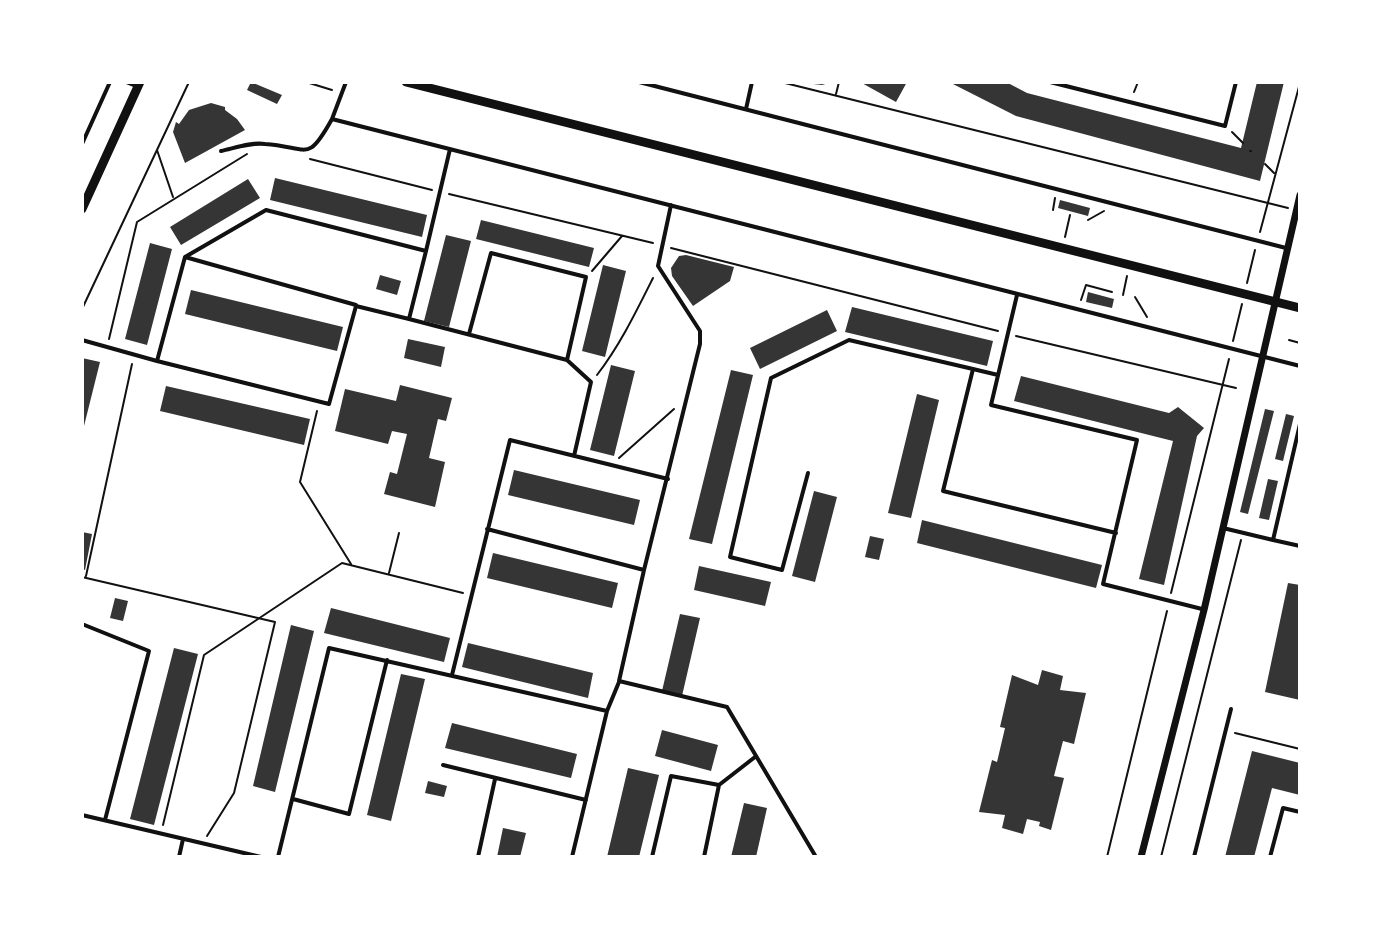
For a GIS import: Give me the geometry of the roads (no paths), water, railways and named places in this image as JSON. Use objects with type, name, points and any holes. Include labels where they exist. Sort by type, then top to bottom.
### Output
[{"type":"street","points":[[406,82],[1300,308]]},
{"type":"street","points":[[82,209],[139,84]]},
{"type":"street","points":[[1141,857],[1204,610],[1300,195]]},
{"type":"lane","points":[[82,144],[110,82]]},
{"type":"lane","points":[[126,82],[139,84]]},
{"type":"lane","points":[[221,151],[262,143],[307,151],[317,146],[332,119],[346,82]]},
{"type":"lane","points":[[639,82],[1286,248]]},
{"type":"lane","points":[[746,109],[752,82]]},
{"type":"lane","points":[[1050,82],[1225,126],[1236,82]]},
{"type":"lane","points":[[332,119],[1300,366]]},
{"type":"lane","points":[[409,319],[450,149]]},
{"type":"lane","points":[[572,857],[607,711],[619,681],[700,344],[700,331],[658,266],[671,205]]},
{"type":"lane","points":[[157,361],[185,257],[266,210],[426,251]]},
{"type":"lane","points":[[469,334],[491,253],[586,277],[567,360]]},
{"type":"lane","points":[[185,257],[356,306],[567,360],[591,382],[574,456]]},
{"type":"lane","points":[[1017,295],[991,405],[1137,440],[1103,584],[1204,610]]},
{"type":"lane","points":[[82,340],[329,404],[356,306]]},
{"type":"lane","points":[[808,473],[782,570],[730,557],[771,378],[849,340],[998,375]]},
{"type":"lane","points":[[973,369],[943,491],[1116,533]]},
{"type":"lane","points":[[1273,540],[1300,424]]},
{"type":"lane","points":[[452,675],[510,440],[668,479]]},
{"type":"lane","points":[[1222,528],[1300,546]]},
{"type":"lane","points":[[487,529],[644,570]]},
{"type":"lane","points":[[82,624],[149,651],[105,820]]},
{"type":"lane","points":[[278,857],[329,648],[607,711]]},
{"type":"lane","points":[[293,799],[349,814],[387,660]]},
{"type":"lane","points":[[619,681],[727,707],[816,857]]},
{"type":"lane","points":[[1194,857],[1231,709]]},
{"type":"lane","points":[[704,857],[719,785],[755,757]]},
{"type":"lane","points":[[443,765],[586,800]]},
{"type":"lane","points":[[652,857],[671,776],[719,785]]},
{"type":"lane","points":[[478,857],[495,779]]},
{"type":"lane","points":[[1270,857],[1283,808],[1300,812]]},
{"type":"lane","points":[[82,815],[261,857]]},
{"type":"lane","points":[[179,857],[183,839]]}]
